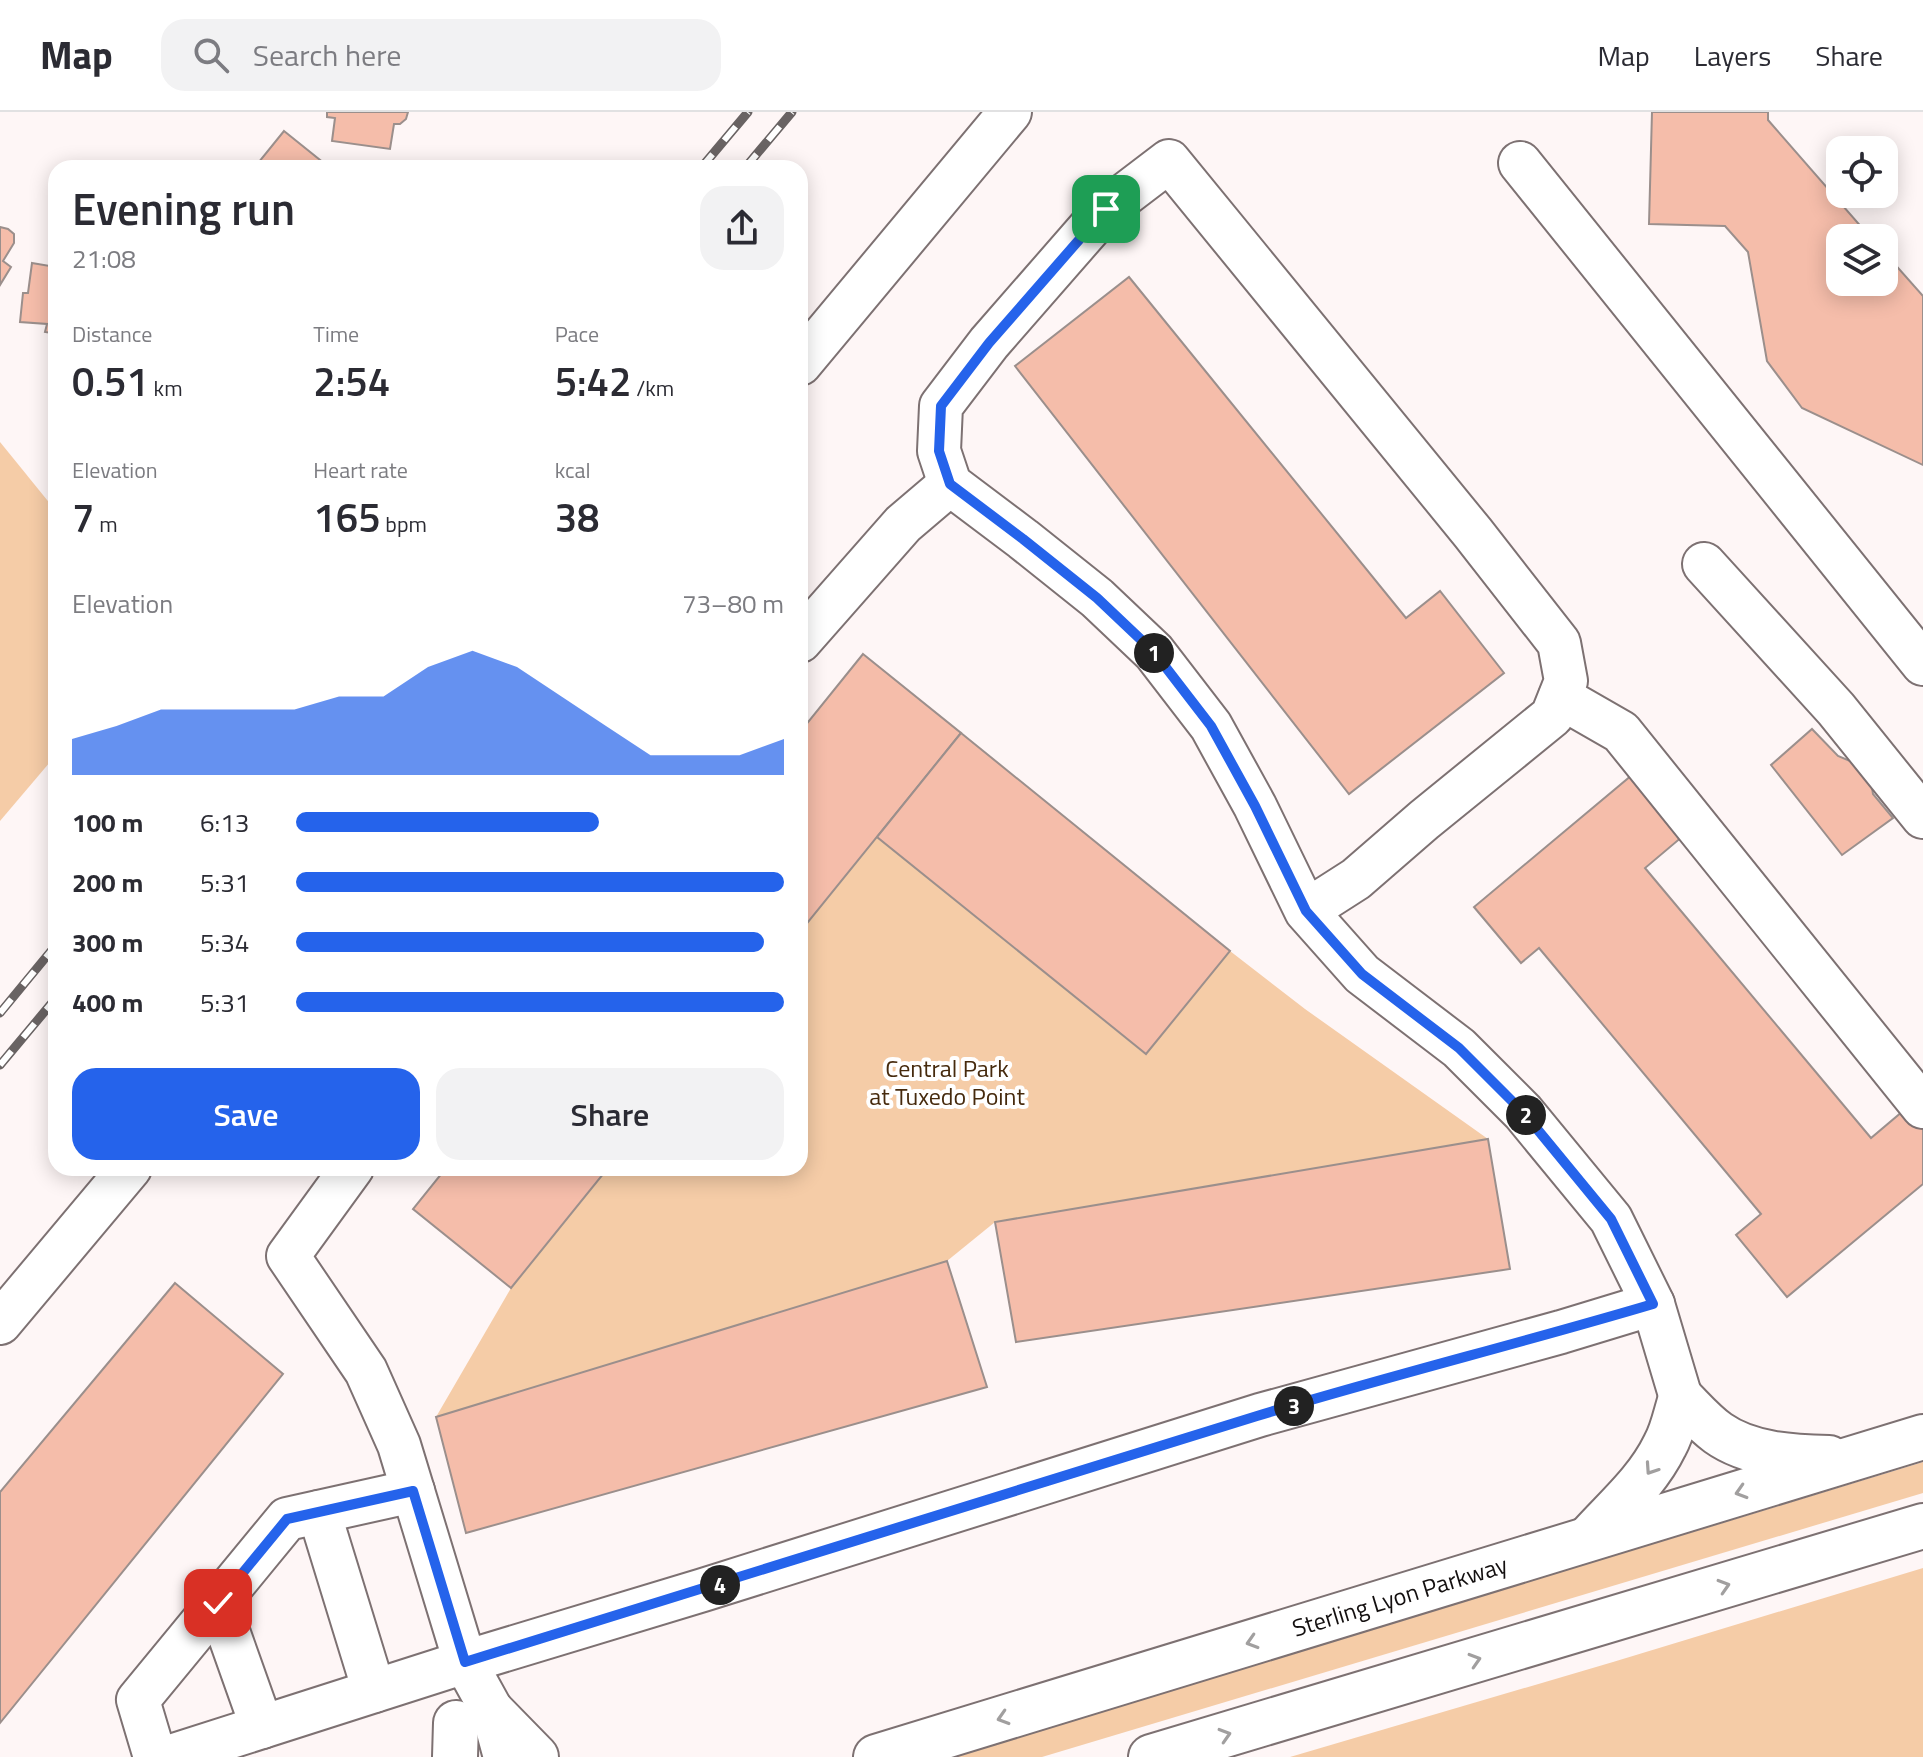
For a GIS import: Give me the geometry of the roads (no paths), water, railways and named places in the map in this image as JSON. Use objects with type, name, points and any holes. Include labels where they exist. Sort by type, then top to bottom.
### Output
[{"type":"main road","points":[[1587,1539],[1635,1491],[1654,1465],[1666,1444],[1681,1398],[1719,1434],[1745,1446],[1789,1457],[1851,1459]]},
{"type":"main road","name":"Sterling Lyon Parkway","points":[[876,1757],[1923,1437]]},
{"type":"main road","points":[[1151,1757],[1923,1526]]},
{"type":"main road","points":[[468,1738],[536,1757]]},
{"type":"lane","points":[[808,354],[1010,112]]},
{"type":"lane","points":[[1306,911],[1356,879],[1552,716],[1566,681],[1559,643],[1169,161],[1106,209],[989,343],[941,406],[939,451],[950,484],[1097,598],[1154,652],[1211,726],[1255,806],[1306,911],[1362,974],[1459,1048],[1523,1112],[1611,1219],[1653,1304],[1681,1398]]},
{"type":"lane","points":[[1520,163],[1923,664]]},
{"type":"lane","points":[[808,632],[903,524],[950,484]]},
{"type":"lane","points":[[1704,564],[1836,709],[1923,817]]},
{"type":"lane","points":[[1560,697],[1621,732],[1923,1107]]},
{"type":"lane","points":[[0,1323],[123,1176]]},
{"type":"lane","points":[[346,1176],[288,1256],[366,1371],[399,1445],[465,1662],[468,1738],[505,1757]]},
{"type":"lane","points":[[168,1757],[1260,1415],[1653,1304]]},
{"type":"lane","points":[[155,1757],[138,1700],[287,1519],[413,1491]]},
{"type":"lane","points":[[319,1512],[374,1691]]},
{"type":"lane","points":[[218,1603],[262,1727]]},
{"type":"railway","points":[[708,160],[748,112]]},
{"type":"railway","points":[[752,160],[792,112]]},
{"type":"railway","points":[[0,1013],[48,955]]},
{"type":"railway","points":[[0,1065],[48,1008]]},
{"type":"park label","name":"Central Park at Tuxedo Point","points":[[947,1083]]}]
